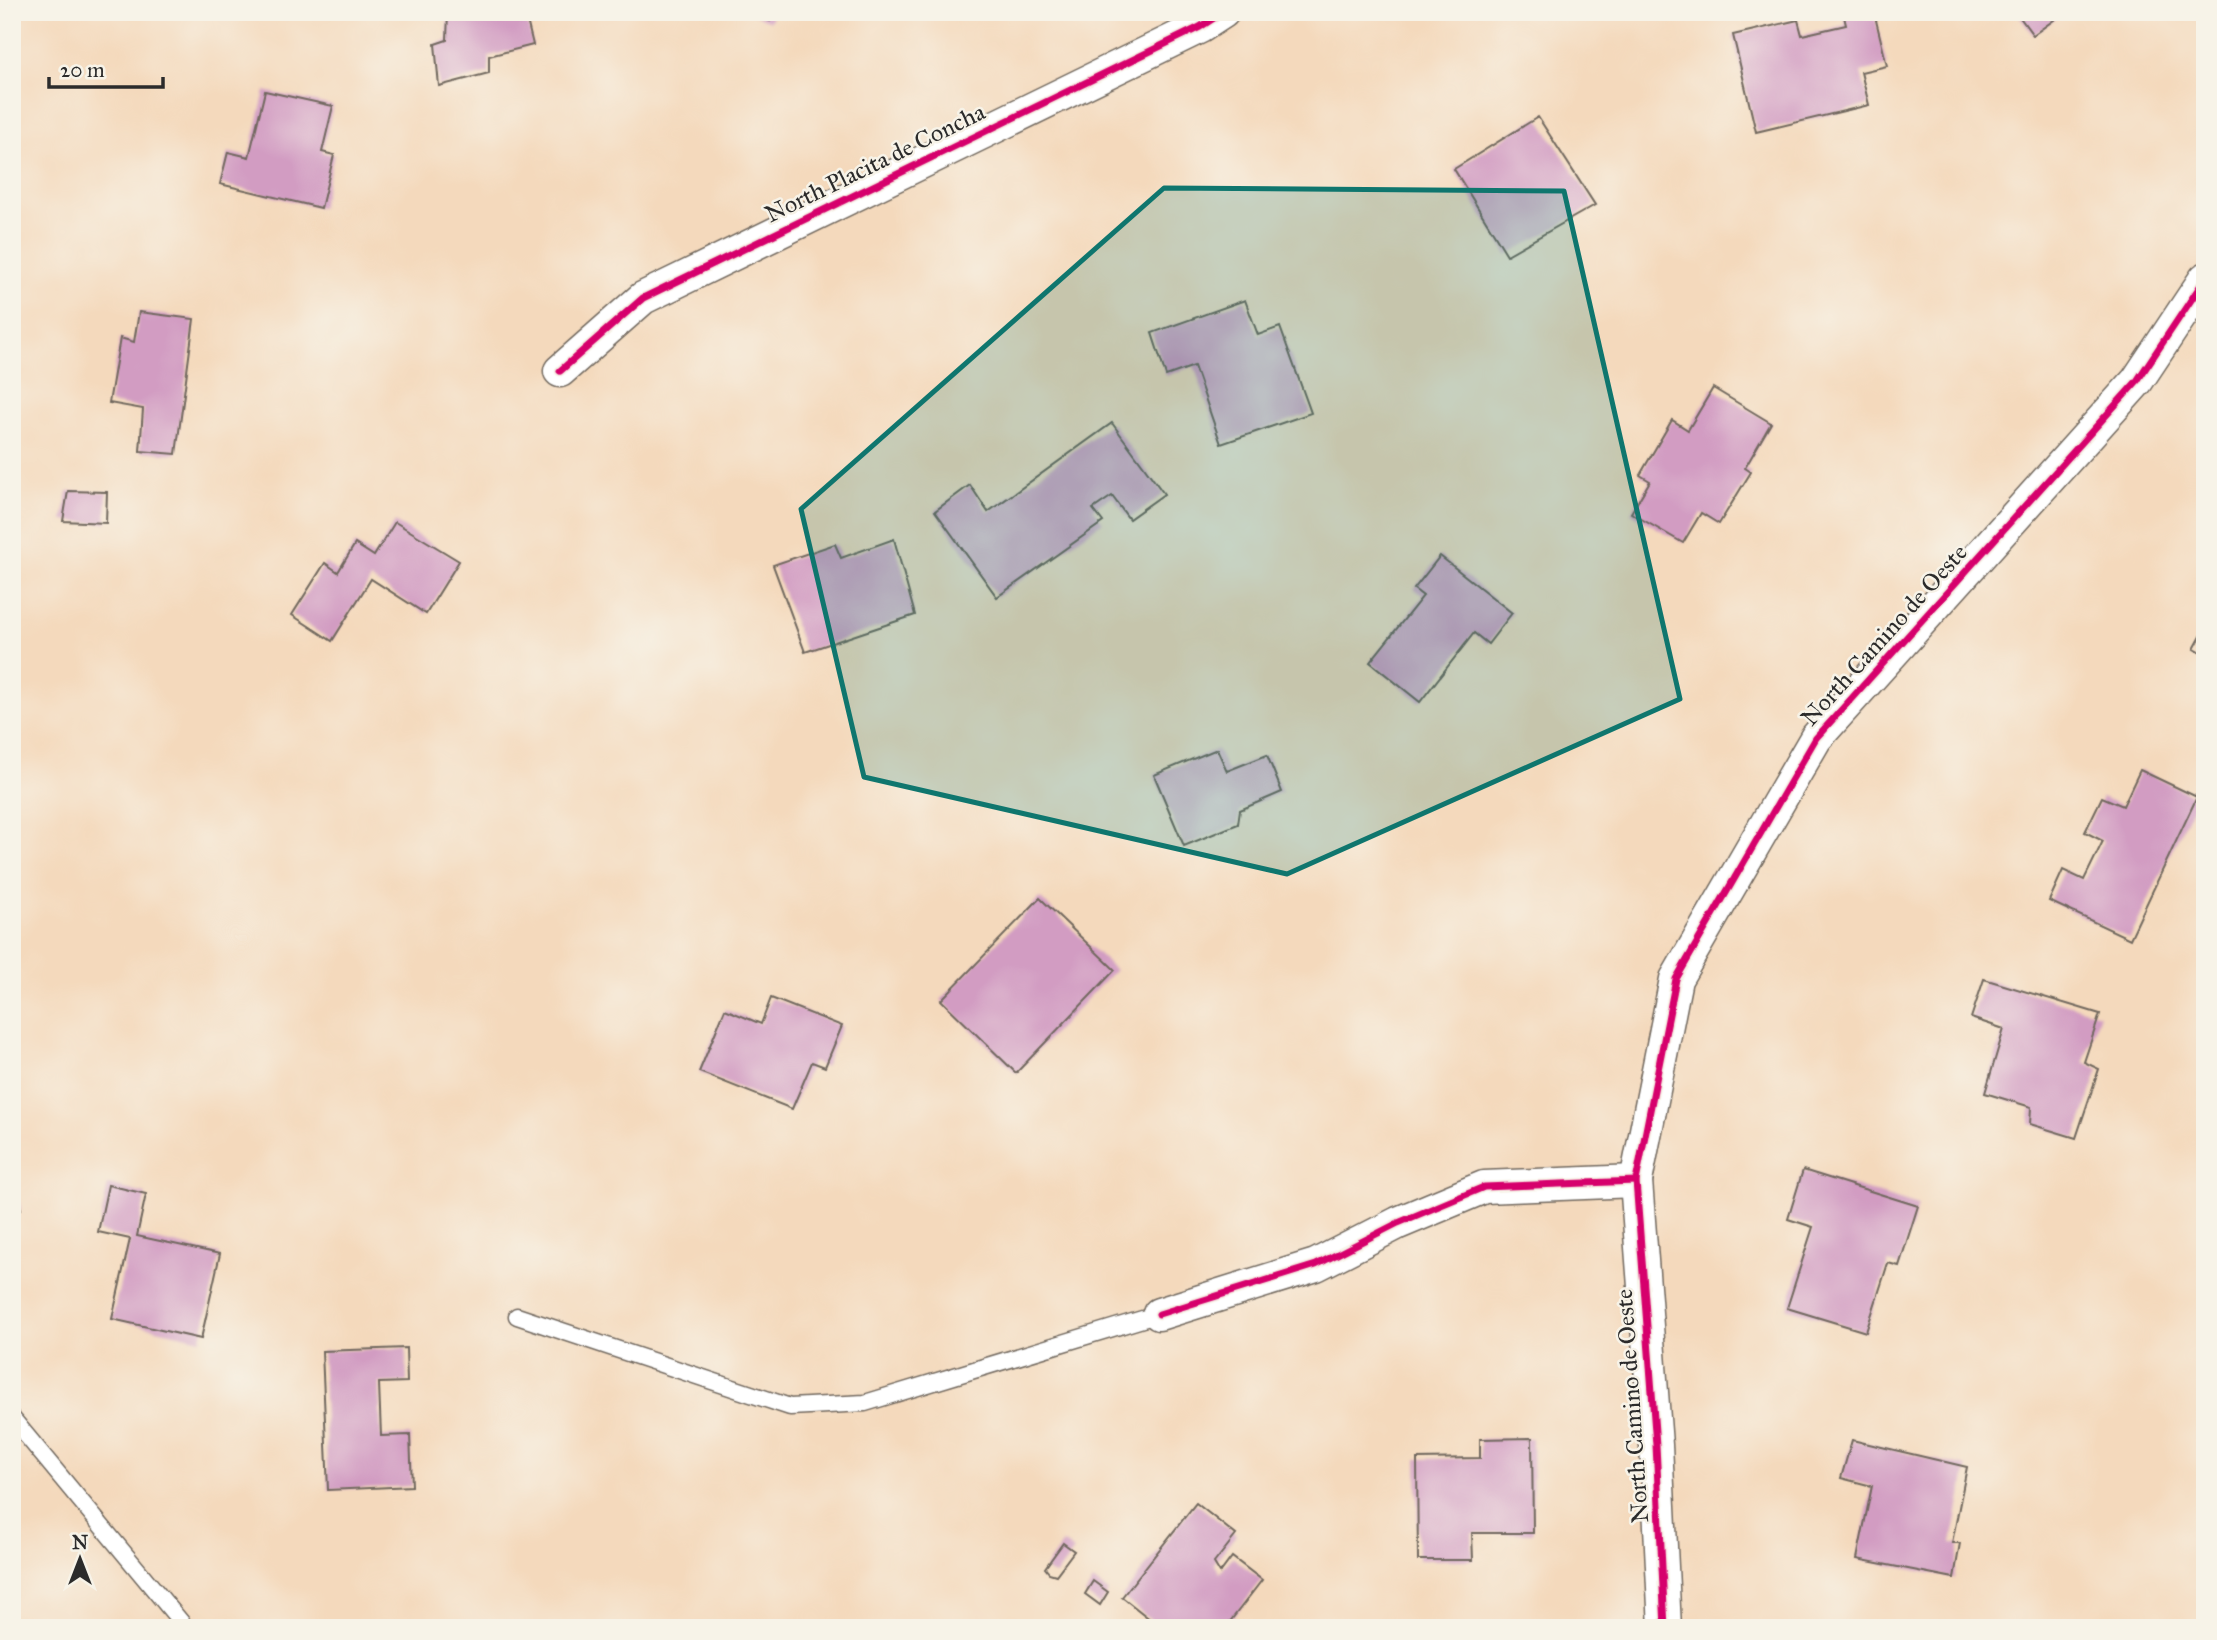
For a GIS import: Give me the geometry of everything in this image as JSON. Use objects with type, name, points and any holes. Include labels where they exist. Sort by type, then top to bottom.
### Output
[{"type":"street","name":"North Placita de Concha","points":[[560,371],[643,298],[1223,12]]},
{"type":"street","name":"North Camino de Oeste","points":[[1665,1628],[1656,1445],[1636,1181],[1676,979],[1816,738],[2137,381],[2205,279]]},
{"type":"street","points":[[1159,1314],[1316,1265],[1398,1223],[1484,1187],[1636,1181]]},
{"type":"lane","points":[[517,1316],[790,1407],[865,1404],[1159,1314]]},
{"type":"lane","points":[[12,1418],[186,1628]]},
{"type":"highlighted area","points":[[1164,188],[1564,191],[1680,699],[1287,874],[864,777],[801,509]]},
{"type":"building","points":[[448,12],[525,12],[533,45],[489,56],[489,73],[439,86],[435,44],[447,40]]},
{"type":"building","points":[[746,12],[773,12],[770,21]]},
{"type":"building","points":[[1843,12],[1874,12],[1887,66],[1861,72],[1869,105],[1756,132],[1733,35],[1798,20],[1802,35],[1846,25]]},
{"type":"building","points":[[2016,12],[2065,12],[2033,35]]},
{"type":"building","points":[[265,91],[333,106],[322,152],[334,155],[321,208],[220,184],[228,152],[249,157]]},
{"type":"building","points":[[1538,117],[1595,205],[1507,255],[1454,169]]},
{"type":"building","points":[[1245,300],[1258,335],[1280,327],[1311,413],[1221,444],[1194,366],[1166,376],[1152,333]]},
{"type":"building","points":[[139,312],[194,319],[176,454],[140,451],[143,409],[109,403],[120,338],[134,342]]},
{"type":"building","points":[[1713,388],[1771,423],[1745,468],[1751,472],[1719,524],[1701,513],[1683,543],[1631,513],[1650,481],[1640,475],[1672,420],[1688,430]]},
{"type":"building","points":[[1112,423],[1164,494],[1129,519],[1112,496],[1093,509],[1103,522],[997,597],[935,511],[970,485],[988,512]]},
{"type":"building","points":[[68,491],[107,492],[106,523],[63,521]]},
{"type":"building","points":[[395,522],[459,561],[426,614],[371,579],[332,641],[292,615],[325,563],[338,572],[355,544],[374,556]]},
{"type":"building","points":[[894,539],[915,615],[805,652],[773,565],[835,544],[841,558]]},
{"type":"building","points":[[1440,556],[1512,613],[1488,644],[1474,633],[1420,702],[1370,662],[1423,596],[1414,589]]},
{"type":"building","points":[[2205,629],[2205,655],[2194,649]]},
{"type":"building","points":[[1217,749],[1227,771],[1267,755],[1282,792],[1240,810],[1238,824],[1184,846],[1154,775]]},
{"type":"building","points":[[2140,770],[2197,797],[2130,939],[2049,901],[2063,870],[2084,880],[2103,841],[2085,832],[2102,797],[2123,806]]},
{"type":"building","points":[[1040,898],[1115,970],[1016,1073],[941,1000]]},
{"type":"building","points":[[1984,979],[2100,1014],[2084,1062],[2099,1069],[2076,1138],[2030,1124],[2031,1107],[1985,1093],[2004,1029],[1971,1018]]},
{"type":"building","points":[[771,998],[842,1026],[825,1067],[812,1062],[792,1109],[699,1072],[725,1009],[761,1024]]},
{"type":"building","points":[[1803,1170],[1918,1206],[1899,1266],[1888,1263],[1866,1332],[1787,1308],[1813,1227],[1788,1219]]},
{"type":"building","points":[[12,1181],[21,1209],[12,1212]]},
{"type":"building","points":[[108,1185],[146,1194],[137,1236],[220,1254],[201,1339],[112,1319],[130,1239],[98,1232]]},
{"type":"building","points":[[406,1348],[407,1382],[379,1383],[381,1436],[410,1435],[412,1486],[328,1490],[322,1351]]},
{"type":"building","points":[[1532,1438],[1533,1533],[1472,1533],[1473,1560],[1418,1560],[1417,1459],[1480,1458],[1480,1439]]},
{"type":"building","points":[[1852,1440],[1967,1467],[1952,1543],[1960,1543],[1954,1578],[1857,1559],[1872,1486],[1841,1478]]},
{"type":"building","points":[[1196,1503],[1236,1535],[1214,1563],[1220,1573],[1232,1557],[1262,1580],[1225,1628],[1161,1628],[1122,1597]]},
{"type":"building","points":[[1063,1543],[1074,1551],[1056,1575],[1049,1573],[1045,1568]]},
{"type":"building","points":[[1093,1581],[1108,1592],[1100,1605],[1085,1594]]},
{"type":"cycle path","points":[[560,371],[643,298],[1200,27],[1223,12]]},
{"type":"cycle path","points":[[1665,1628],[1656,1445],[1636,1181],[1676,979],[1816,738],[2137,381],[2205,279]]},
{"type":"cycle path","points":[[1159,1314],[1316,1265],[1398,1223],[1484,1187],[1636,1181]]}]
